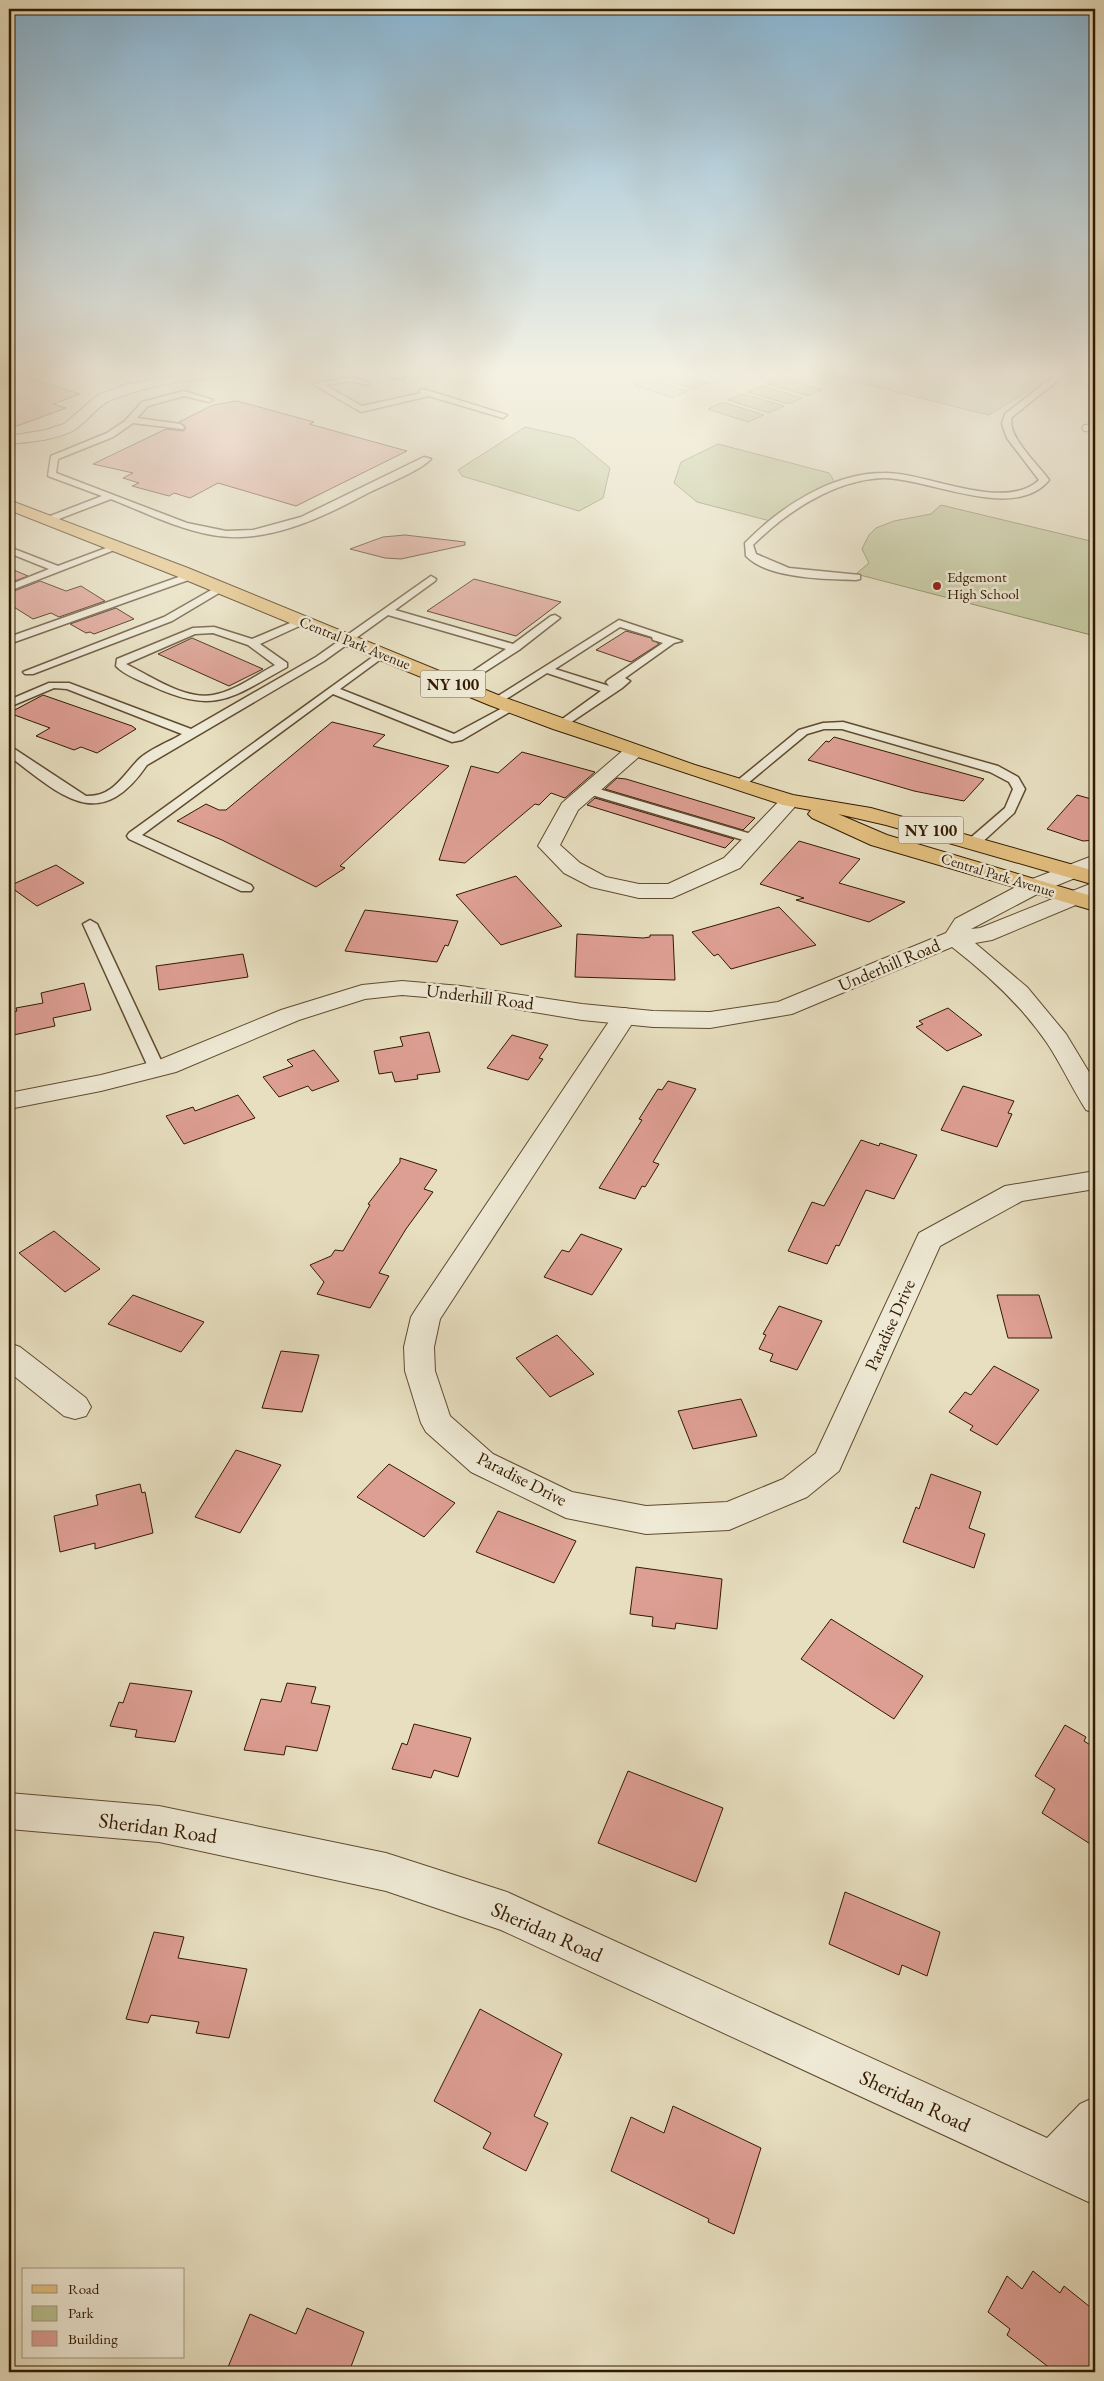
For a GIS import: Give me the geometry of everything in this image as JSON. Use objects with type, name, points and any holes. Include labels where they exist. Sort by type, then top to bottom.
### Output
[{"type":"main road","name":"Central Park Avenue","points":[[9,505],[220,588],[458,686],[560,725],[790,801],[879,840],[1085,901]]},
{"type":"main road","name":"Central Park Avenue","points":[[790,801],[864,812],[1095,878]]},
{"type":"street","points":[[634,751],[569,807],[549,846],[572,868],[598,882],[639,891],[672,890],[732,863],[790,801]]},
{"type":"street","name":"Underhill Road","points":[[954,938],[963,924],[1035,886],[1095,862]]},
{"type":"street","name":"Underhill Road","points":[[9,1102],[157,1069],[209,1050],[290,1015],[362,992],[402,988],[461,993],[625,1016],[710,1020],[783,1009],[954,938],[984,936],[1085,901],[1095,889]]},
{"type":"street","points":[[954,938],[988,963],[1021,995],[1052,1031],[1095,1104]]},
{"type":"street","name":"Paradise Drive","points":[[625,1016],[426,1317],[419,1347],[420,1371],[437,1422],[482,1463],[566,1504],[646,1520],[729,1516],[795,1488],[828,1462],[929,1240],[1015,1193],[1095,1180]]},
{"type":"street","points":[[9,1355],[75,1406]]},
{"type":"street","name":"Sheridan Road","points":[[9,1810],[159,1824],[386,1872],[507,1912],[1095,2183]]},
{"type":"street","points":[[1052,2164],[1095,2119]]},
{"type":"lane","points":[[68,480],[193,527],[225,534],[262,532],[333,508],[384,480]]},
{"type":"lane","points":[[856,577],[791,571],[765,565],[751,556],[748,545],[761,531],[812,497],[838,485],[859,480]]},
{"type":"lane","points":[[913,480],[944,489],[987,494],[1025,492],[1042,484],[1044,480]]},
{"type":"lane","points":[[48,520],[111,496]]},
{"type":"lane","points":[[9,588],[117,547]]},
{"type":"lane","points":[[9,550],[57,569]]},
{"type":"lane","points":[[9,641],[190,576]]},
{"type":"lane","points":[[9,752],[82,800],[101,800],[131,781],[142,762],[320,658],[431,579]]},
{"type":"lane","points":[[29,672],[168,619],[220,588]]},
{"type":"lane","points":[[386,611],[515,648]]},
{"type":"lane","points":[[458,686],[556,618]]},
{"type":"lane","points":[[252,643],[283,665],[225,695],[211,700],[192,698],[121,666],[122,661],[193,630],[214,630],[252,643],[302,622]]},
{"type":"lane","points":[[332,690],[452,738],[458,738],[548,670],[575,652],[594,647],[621,629],[629,629],[667,641],[669,644],[612,682],[614,689]]},
{"type":"lane","points":[[246,888],[133,836],[381,654]]},
{"type":"lane","points":[[548,670],[614,689]]},
{"type":"lane","points":[[9,704],[53,685],[69,686],[192,734]]},
{"type":"lane","points":[[560,725],[614,689]]},
{"type":"lane","points":[[738,785],[802,732],[823,726],[843,725],[994,769],[1014,780],[1019,789],[1010,810],[973,842]]},
{"type":"lane","points":[[589,790],[754,839]]},
{"type":"lane","points":[[90,924],[157,1069]]},
{"type":"green space","points":[[476,480],[607,480],[603,498],[579,511]]},
{"type":"green space","points":[[675,480],[834,480],[836,484],[778,523],[697,502],[674,483]]},
{"type":"green space","points":[[941,505],[1095,542],[1095,636],[856,574],[869,563],[862,549],[869,535],[876,528],[894,521],[931,514]]},
{"type":"building","points":[[130,480],[348,480],[296,506],[218,483],[190,498],[174,493],[169,496],[132,486],[139,483]]},
{"type":"building","points":[[405,535],[465,542],[465,545],[401,559],[385,558],[350,549],[383,537]]},
{"type":"building","points":[[9,568],[28,576],[9,583]]},
{"type":"building","points":[[474,579],[561,602],[516,636],[427,611]]},
{"type":"building","points":[[40,581],[66,591],[81,586],[105,601],[59,617],[51,613],[33,619],[9,604],[9,593]]},
{"type":"building","points":[[116,608],[134,619],[94,634],[86,633],[70,624]]},
{"type":"building","points":[[626,631],[651,638],[659,644],[631,662],[596,650]]},
{"type":"building","points":[[192,638],[263,669],[229,686],[158,654]]},
{"type":"building","points":[[43,695],[136,729],[97,753],[81,747],[74,750],[36,736],[50,728],[9,713]]},
{"type":"building","points":[[332,722],[385,735],[373,746],[449,766],[340,866],[345,868],[316,887],[222,840],[177,821],[206,804],[219,810],[226,810]]},
{"type":"building","points":[[834,737],[984,779],[964,801],[914,791],[808,760],[826,741],[829,742]]},
{"type":"building","points":[[522,752],[595,772],[565,798],[551,793],[539,805],[535,804],[465,863],[439,860],[471,766],[498,773]]},
{"type":"building","points":[[617,778],[626,779],[755,818],[743,830],[605,789]]},
{"type":"building","points":[[1077,795],[1095,800],[1095,840],[1083,841],[1047,829]]},
{"type":"building","points":[[595,798],[734,839],[725,848],[587,805]]},
{"type":"building","points":[[799,841],[860,859],[839,883],[905,902],[869,922],[796,900],[804,898],[760,884]]},
{"type":"building","points":[[56,865],[84,883],[37,906],[9,886]]},
{"type":"building","points":[[516,876],[562,926],[501,945],[456,895]]},
{"type":"building","points":[[779,907],[816,945],[731,969],[718,954],[714,956],[692,932]]},
{"type":"building","points":[[365,910],[458,921],[448,946],[445,945],[437,962],[345,951]]},
{"type":"building","points":[[577,934],[643,938],[650,937],[650,935],[673,935],[675,980],[575,977]]},
{"type":"building","points":[[243,954],[248,977],[159,990],[156,966]]},
{"type":"building","points":[[84,983],[91,1010],[53,1018],[55,1026],[9,1036],[9,1013],[17,1011],[16,1008],[43,1003],[41,993]]},
{"type":"building","points":[[948,1008],[982,1035],[947,1051],[916,1027],[923,1024],[919,1021]]},
{"type":"building","points":[[429,1032],[440,1072],[417,1075],[418,1079],[395,1082],[392,1072],[379,1074],[374,1051],[403,1046],[400,1037]]},
{"type":"building","points":[[512,1035],[548,1045],[539,1058],[543,1059],[528,1080],[487,1068]]},
{"type":"building","points":[[314,1050],[339,1081],[312,1091],[308,1086],[279,1097],[263,1077],[293,1066],[287,1060]]},
{"type":"building","points":[[668,1081],[696,1089],[653,1162],[659,1164],[645,1187],[642,1186],[635,1199],[599,1188],[642,1120],[639,1119],[658,1089],[662,1090]]},
{"type":"building","points":[[963,1086],[1014,1101],[1008,1113],[1012,1114],[997,1147],[941,1130]]},
{"type":"building","points":[[238,1095],[255,1118],[184,1144],[166,1116],[193,1107],[195,1111]]},
{"type":"building","points":[[861,1140],[879,1146],[880,1143],[917,1155],[894,1199],[866,1190],[839,1246],[836,1245],[827,1264],[788,1251],[812,1202],[824,1206]]},
{"type":"building","points":[[400,1158],[437,1170],[424,1189],[433,1192],[406,1229],[379,1273],[389,1276],[370,1308],[317,1294],[324,1282],[310,1265],[331,1256],[335,1250],[343,1251],[370,1205],[368,1204],[400,1162]]},
{"type":"building","points":[[54,1231],[100,1269],[65,1292],[19,1253]]},
{"type":"building","points":[[581,1234],[622,1249],[592,1295],[544,1277],[562,1250],[569,1252]]},
{"type":"building","points":[[133,1295],[204,1322],[181,1352],[108,1324]]},
{"type":"building","points":[[997,1295],[1039,1295],[1052,1338],[1008,1338]]},
{"type":"building","points":[[779,1306],[822,1321],[797,1370],[770,1361],[773,1354],[759,1349],[766,1335],[763,1334]]},
{"type":"building","points":[[557,1335],[594,1374],[550,1397],[516,1358]]},
{"type":"building","points":[[281,1351],[319,1355],[302,1412],[262,1408]]},
{"type":"building","points":[[994,1366],[1039,1390],[997,1445],[970,1430],[973,1426],[949,1412],[965,1392],[971,1395]]},
{"type":"building","points":[[741,1399],[757,1436],[693,1449],[678,1411]]},
{"type":"building","points":[[236,1450],[281,1465],[240,1533],[195,1517]]},
{"type":"building","points":[[389,1464],[455,1503],[424,1537],[357,1497]]},
{"type":"building","points":[[931,1474],[981,1492],[969,1528],[985,1534],[974,1568],[903,1542],[916,1507],[919,1509]]},
{"type":"building","points":[[140,1484],[142,1493],[145,1492],[153,1533],[95,1549],[95,1543],[60,1552],[54,1516],[98,1505],[96,1495]]},
{"type":"building","points":[[498,1511],[576,1541],[554,1583],[476,1552]]},
{"type":"building","points":[[636,1567],[722,1579],[717,1629],[676,1623],[675,1629],[652,1626],[653,1617],[630,1614]]},
{"type":"building","points":[[831,1619],[923,1676],[894,1719],[801,1659]]},
{"type":"building","points":[[130,1683],[192,1691],[175,1742],[135,1737],[137,1730],[110,1726],[119,1702],[123,1703]]},
{"type":"building","points":[[287,1683],[316,1687],[311,1703],[330,1706],[317,1751],[286,1746],[284,1755],[244,1750],[261,1699],[281,1702]]},
{"type":"building","points":[[414,1724],[471,1738],[458,1777],[434,1770],[431,1778],[392,1769],[402,1743],[407,1745]]},
{"type":"building","points":[[1065,1725],[1086,1737],[1084,1741],[1095,1748],[1095,1847],[1042,1813],[1055,1789],[1035,1776]]},
{"type":"building","points":[[628,1771],[723,1808],[696,1882],[598,1843]]},
{"type":"building","points":[[845,1892],[940,1932],[927,1976],[902,1965],[899,1975],[829,1944]]},
{"type":"building","points":[[154,1932],[184,1937],[178,1958],[247,1969],[229,2038],[196,2033],[199,2022],[151,2015],[148,2023],[126,2019]]},
{"type":"building","points":[[480,2009],[562,2054],[534,2116],[548,2123],[526,2171],[483,2148],[491,2133],[434,2101]]},
{"type":"building","points":[[673,2106],[761,2148],[734,2234],[708,2222],[709,2219],[611,2171],[631,2117],[664,2133]]},
{"type":"building","points":[[1033,2271],[1060,2293],[1064,2286],[1095,2311],[1095,2372],[1055,2372],[1007,2335],[1010,2329],[988,2312],[1007,2276],[1022,2289]]},
{"type":"building","points":[[307,2308],[364,2332],[349,2372],[226,2372],[250,2314],[296,2334]]},
{"type":"place","name":"Edgemont High School","points":[[937,586]]}]
